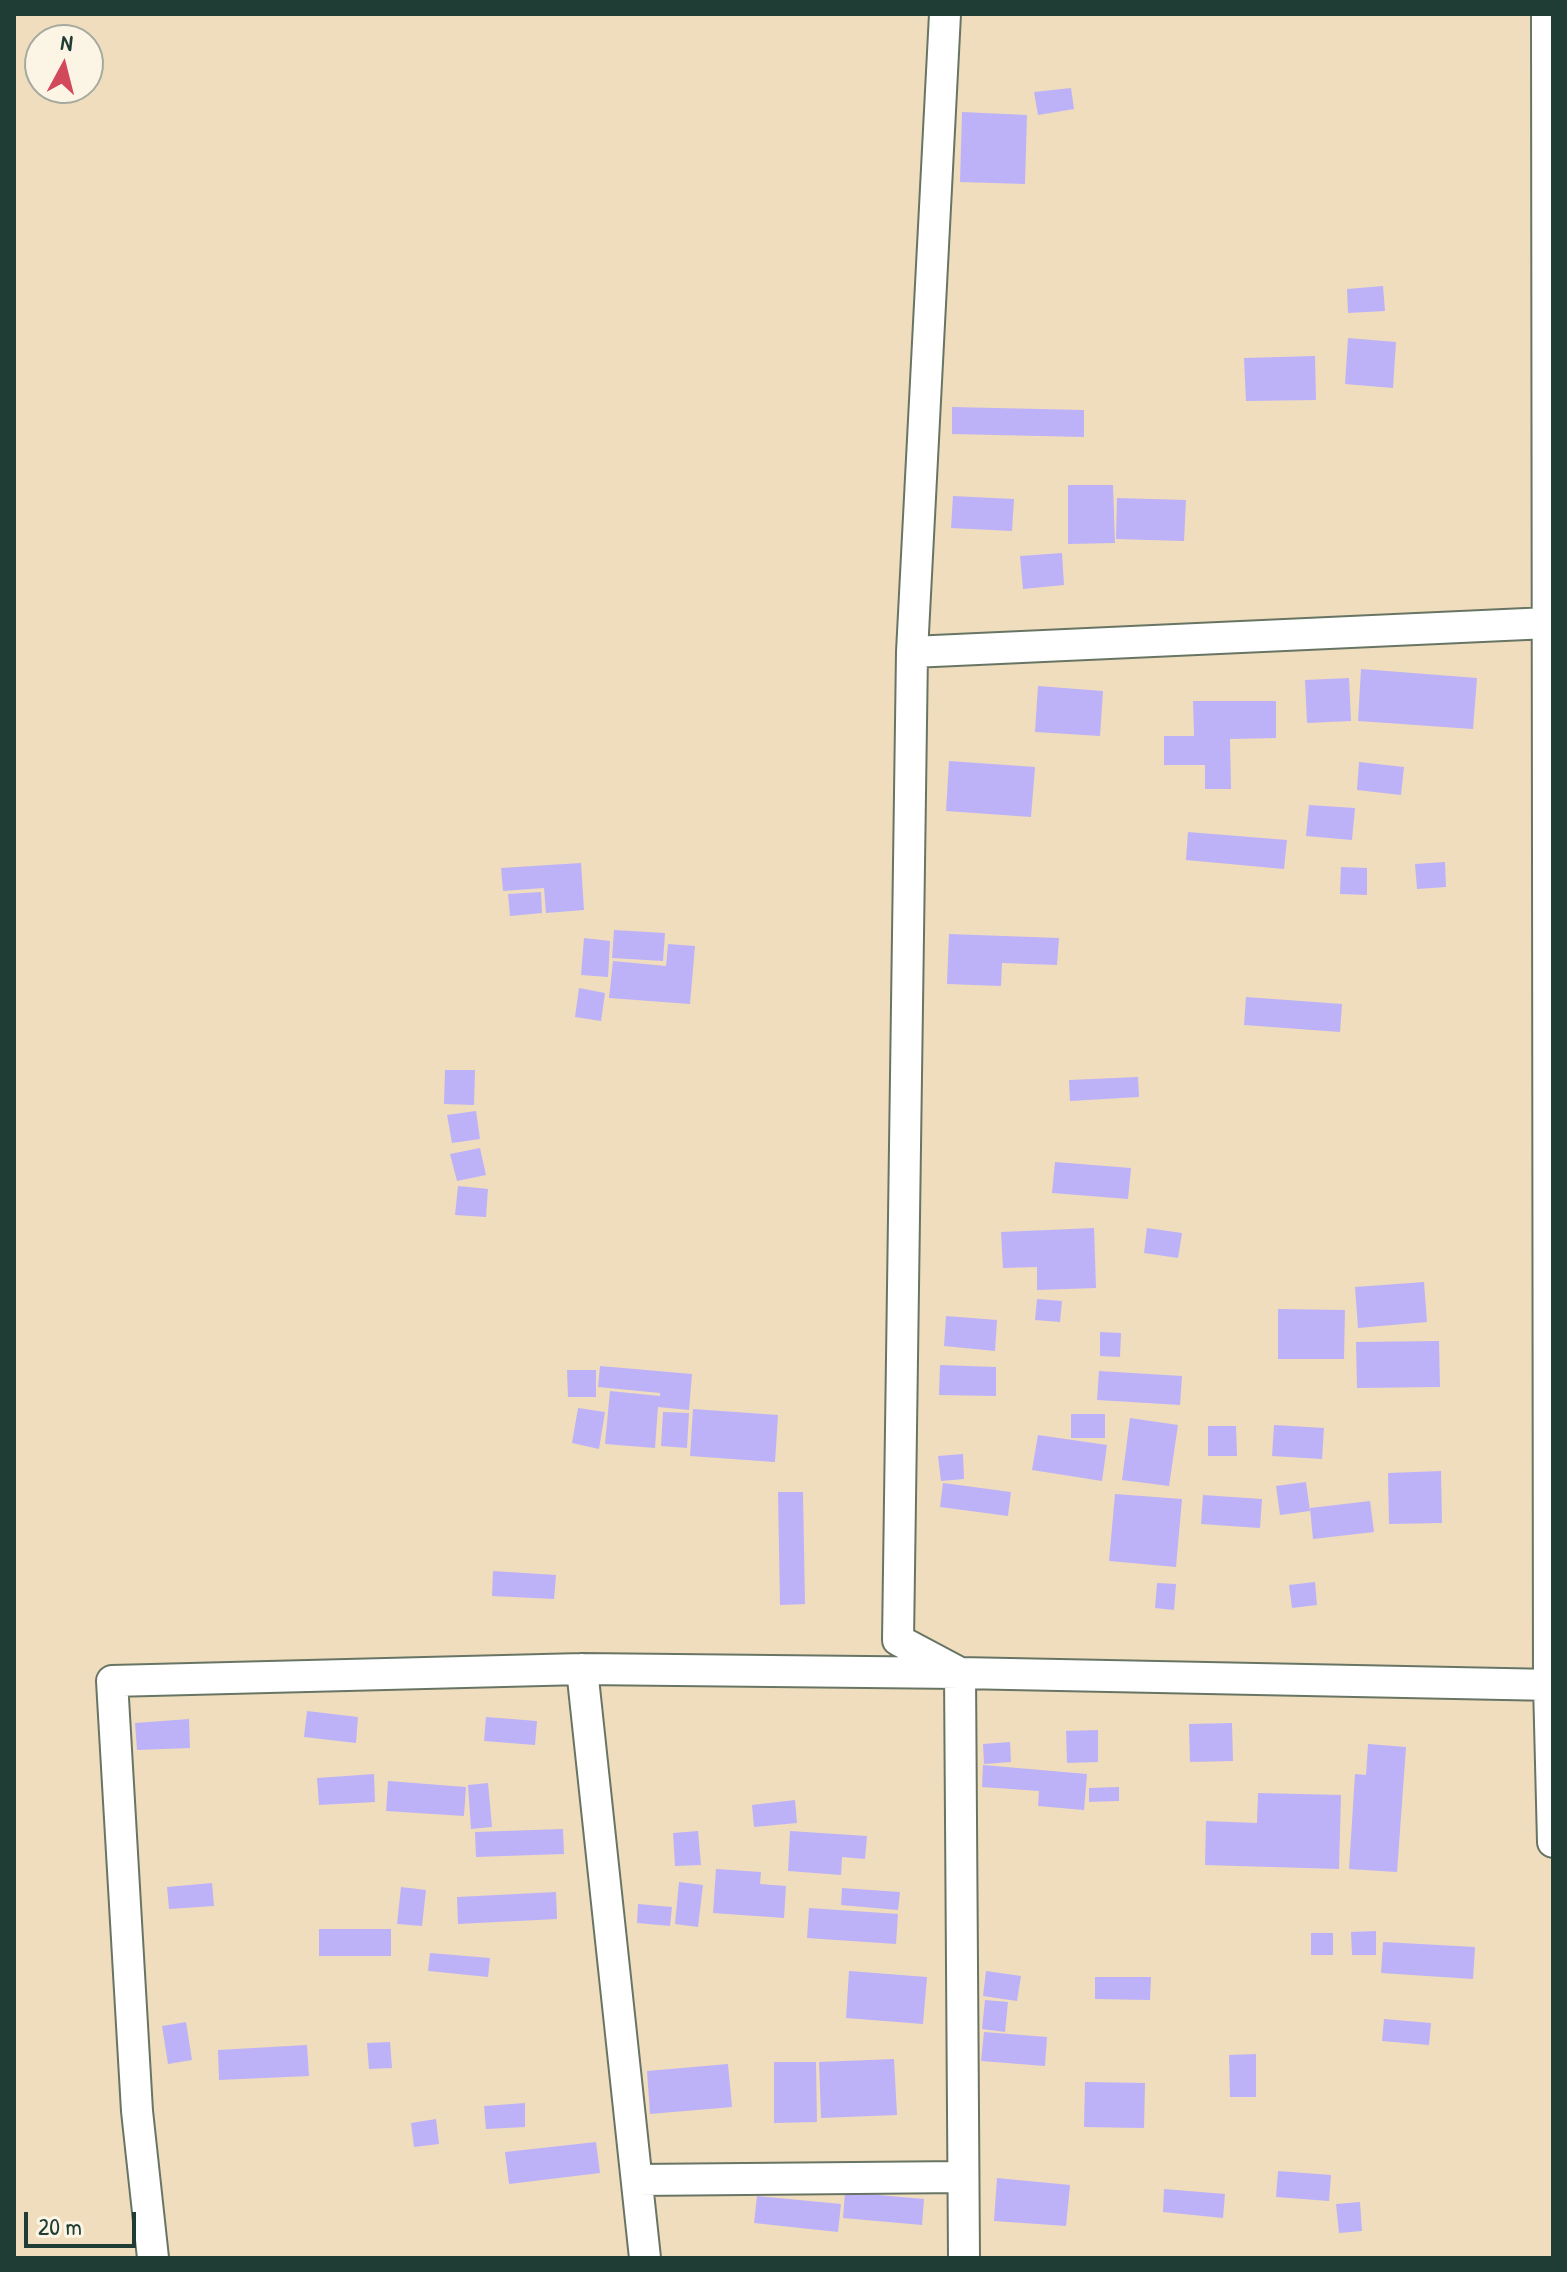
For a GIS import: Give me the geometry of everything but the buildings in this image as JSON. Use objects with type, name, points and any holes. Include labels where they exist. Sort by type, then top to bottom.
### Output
[{"type":"street","points":[[945,14],[912,652],[898,1640],[960,1673]]},
{"type":"street","points":[[1547,14],[1553,1842]]},
{"type":"street","points":[[912,652],[1548,623]]},
{"type":"street","points":[[153,2258],[137,2111],[112,1681],[582,1669],[1551,1684]]},
{"type":"street","points":[[582,1669],[645,2258]]},
{"type":"street","points":[[960,1673],[964,2258]]},
{"type":"street","points":[[637,2180],[963,2177]]}]
